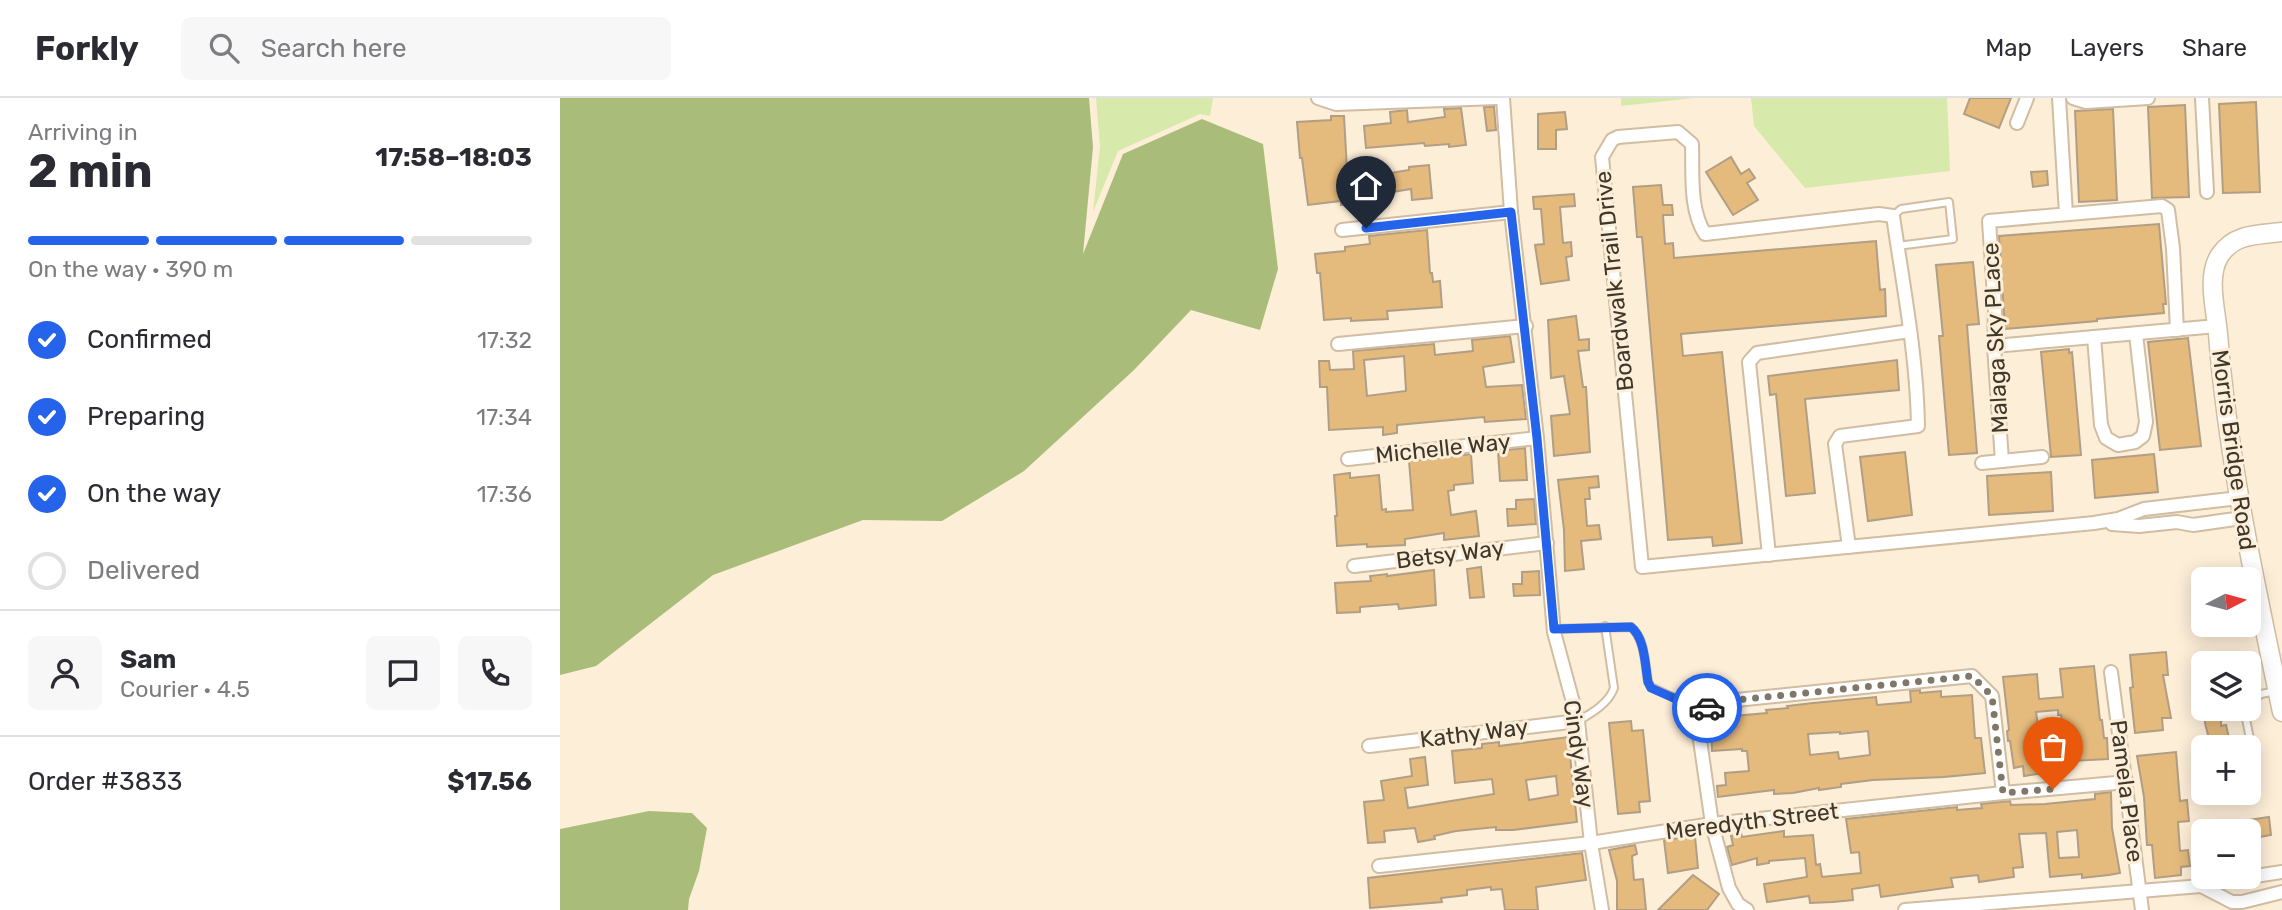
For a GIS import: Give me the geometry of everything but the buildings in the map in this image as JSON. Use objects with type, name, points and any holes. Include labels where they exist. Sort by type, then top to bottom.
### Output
[{"type":"street","points":[[1318,98],[1336,104],[1497,98]]},
{"type":"street","name":"Cindy Way","points":[[1503,98],[1511,212],[1526,326],[1554,629],[1578,721],[1591,844],[1602,910]]},
{"type":"street","points":[[2017,123],[2027,98]]},
{"type":"street","points":[[2059,98],[2066,214]]},
{"type":"street","points":[[2073,98],[2085,102],[2148,98]]},
{"type":"street","points":[[2202,98],[2207,192]]},
{"type":"street","name":"Boardwalk Trail Drive","points":[[1893,216],[1879,214],[1705,234],[1699,225],[1694,200],[1692,144],[1678,132],[1618,137],[1612,140],[1602,157],[1642,567],[2094,523],[2118,519],[2144,509],[2239,498]]},
{"type":"street","name":"Malaga Sky PLace","points":[[2002,461],[1989,221],[2162,206],[2168,210],[2173,248],[2177,330]]},
{"type":"street","points":[[1342,230],[1511,212]]},
{"type":"street","points":[[1849,547],[1835,444],[1840,436],[1918,426],[1910,331],[1893,216]]},
{"type":"street","name":"Morris Bridge Road","points":[[2282,232],[2242,236],[2219,256],[2213,275],[2220,364],[2242,518],[2282,712]]},
{"type":"street","points":[[1338,344],[1526,326]]},
{"type":"street","points":[[1994,346],[2217,326]]},
{"type":"street","points":[[1769,555],[1749,362],[1757,353],[1910,331]]},
{"type":"street","points":[[2094,337],[2101,425],[2106,438],[2118,446],[2135,442],[2143,436],[2146,422],[2136,334]]},
{"type":"street","name":"Michelle Way","points":[[1348,459],[1537,438]]},
{"type":"street","points":[[1982,463],[2042,457]]},
{"type":"street","name":"Boardwalk Trail Drive","points":[[2094,523],[2139,526],[2177,522],[2193,525],[2242,518]]},
{"type":"street","name":"Betsy Way","points":[[1354,566],[1547,543]]},
{"type":"street","name":"Pamela Place","points":[[2111,672],[2142,910]]},
{"type":"street","points":[[1739,908],[1729,888],[1712,824],[1698,726],[1703,711],[1717,702],[1972,676],[1992,696],[2003,793]]},
{"type":"street","name":"Kathy Way","points":[[1370,746],[1578,721]]},
{"type":"street","name":"Meredyth Street","points":[[1379,866],[1591,844],[1712,824],[2127,782]]},
{"type":"street","points":[[2261,875],[2282,872]]},
{"type":"street","points":[[1905,910],[2191,887]]},
{"type":"street","points":[[2207,889],[2232,902],[2282,892]]},
{"type":"lane","points":[[1893,216],[1901,209],[1949,202],[1953,239],[1897,246]]},
{"type":"lane","points":[[1578,721],[1597,709],[1612,694],[1614,688],[1605,626]]},
{"type":"lane","points":[[1554,629],[1631,627],[1637,632],[1651,688],[1703,711]]},
{"type":"lane","points":[[2261,694],[2278,690]]},
{"type":"green space","points":[[560,98],[1089,98],[1093,147],[1083,254],[1123,154],[1202,119],[1263,144],[1278,269],[1260,330],[1191,310],[1134,370],[1024,471],[942,521],[863,520],[713,575],[596,666],[560,675]]},
{"type":"green space","points":[[1096,98],[1213,98],[1210,116],[1200,114],[1118,151],[1093,212],[1100,146]]},
{"type":"green space","points":[[1621,98],[1693,98],[1621,106]]},
{"type":"green space","points":[[1751,98],[1947,98],[1950,171],[1805,188],[1754,126]]},
{"type":"green space","points":[[649,811],[692,813],[707,828],[688,910],[560,910],[560,829]]},
{"type":"way so far","points":[[1707,708],[1717,702],[1972,676],[1992,696],[2003,793],[2053,789]]},
{"type":"route","points":[[1366,228],[1511,212],[1526,326],[1554,629],[1631,627],[1637,632],[1640,641],[1651,688],[1703,711],[1707,708]]}]
